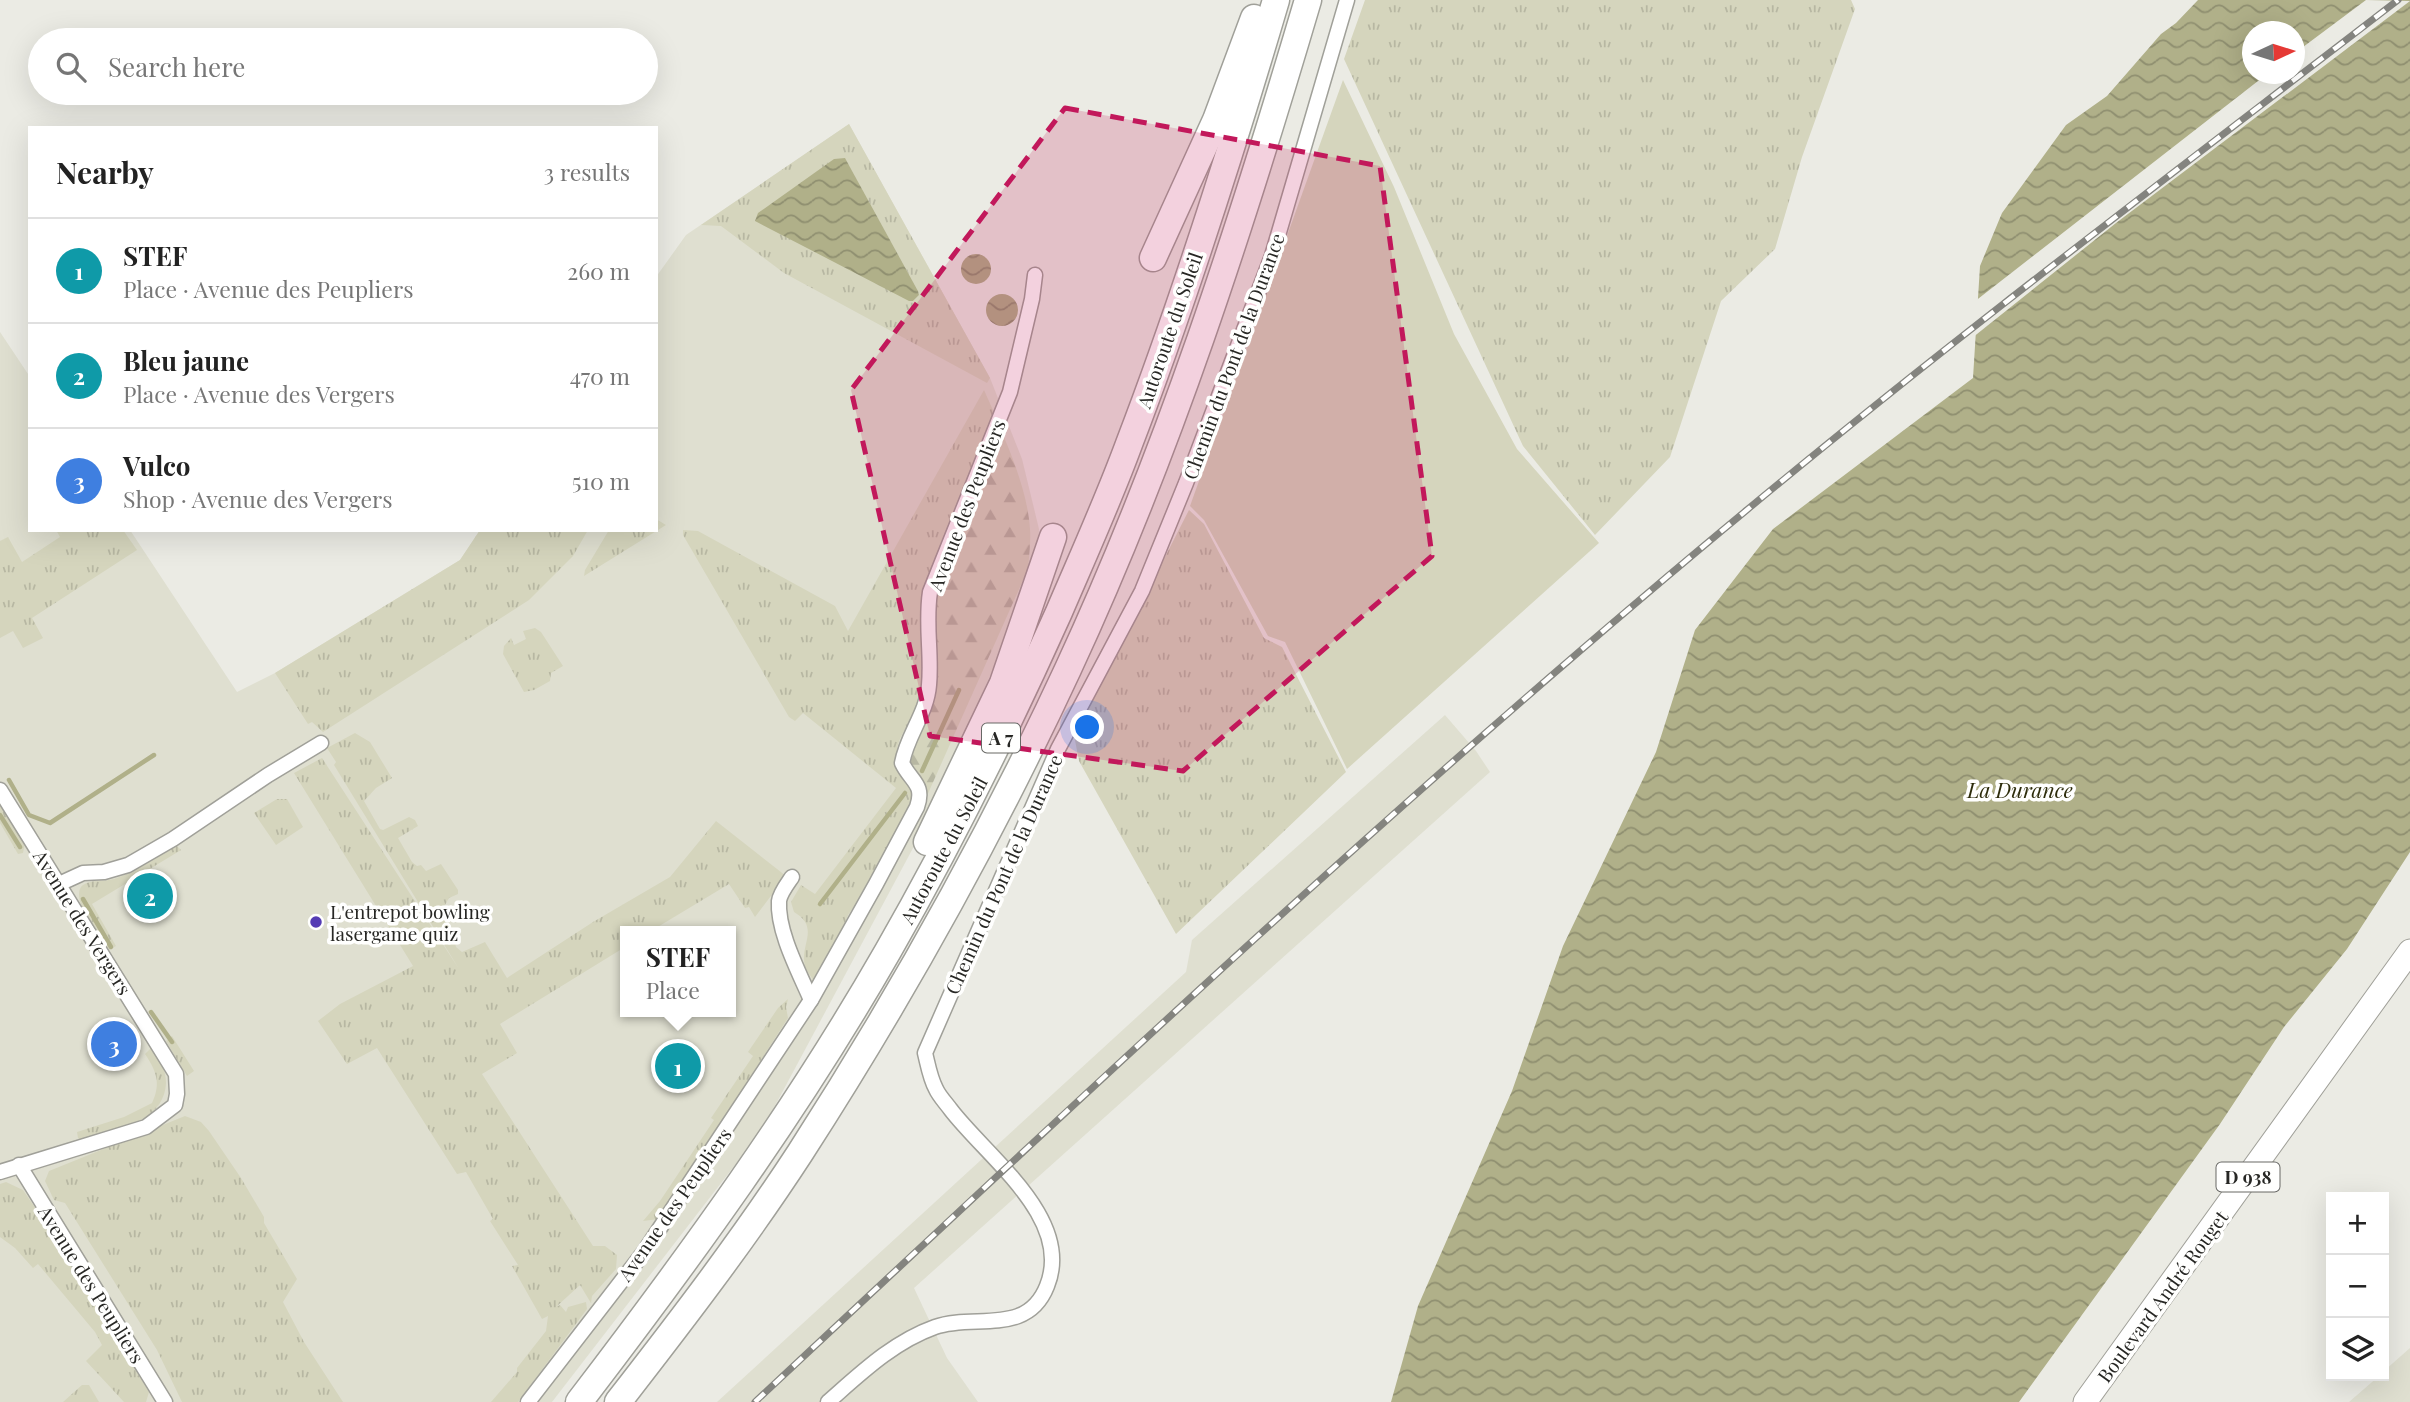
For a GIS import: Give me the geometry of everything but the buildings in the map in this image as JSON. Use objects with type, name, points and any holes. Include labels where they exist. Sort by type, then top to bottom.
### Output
[{"type":"highway","points":[[1153,258],[1216,120],[1261,0]]},
{"type":"highway","name":"Autoroute du Soleil","points":[[579,1402],[674,1278],[793,1107],[888,952],[1024,691],[1129,445],[1234,140],[1276,0]]},
{"type":"highway","name":"Autoroute du Soleil","points":[[618,1402],[702,1293],[798,1156],[901,990],[971,866],[1015,779],[1069,667],[1119,550],[1201,337],[1261,158],[1308,0]]},
{"type":"highway","points":[[793,1107],[813,1055],[939,820],[1003,683],[1053,537]]},
{"type":"main road","name":"Boulevard André Rouget","points":[[2085,1402],[2410,951]]},
{"type":"street","name":"Chemin du Pont de la Durance","points":[[828,1402],[903,1340],[939,1325],[1010,1319],[1025,1314],[1043,1296],[1048,1284],[1052,1252],[1046,1225],[1027,1195],[965,1128],[936,1089],[925,1053],[1058,749],[1142,591],[1186,483],[1272,256],[1348,0]]},
{"type":"street","name":"Avenue des Peupliers","points":[[528,1402],[657,1232],[811,1000],[876,884],[921,796],[919,787],[902,763],[910,736],[922,714],[929,685],[927,612],[930,592],[1010,392],[1035,275]]},
{"type":"street","points":[[59,884],[83,873],[104,872],[128,865],[321,743]]},
{"type":"street","name":"Avenue des Vergers","points":[[0,790],[176,1074],[175,1105],[146,1127],[19,1165]]},
{"type":"street","points":[[792,877],[779,898],[780,912],[785,938],[811,1000]]},
{"type":"street","name":"Avenue des Peupliers","points":[[19,1165],[165,1402]]},
{"type":"street","points":[[0,1172],[19,1165]]},
{"type":"highlighted area","points":[[1065,108],[1380,166],[1432,556],[1183,771],[930,736],[851,390]]},
{"type":"shaded area","points":[[849,124],[990,378],[1022,459],[1039,529],[1037,569],[920,835],[762,1130],[552,1402],[0,1402],[0,332],[28,374],[28,532],[131,532],[237,692],[275,673],[460,560],[479,532],[658,532],[658,274],[686,235]]},
{"type":"shaded area","points":[[1445,715],[1490,772],[914,1288],[947,1358],[978,1402],[717,1402],[1186,972],[1192,940]]},
{"type":"shaded area","points":[[2410,1348],[2410,1402],[2349,1402],[2373,1381],[2389,1381],[2389,1367]]},
{"type":"green space","points":[[1365,0],[1851,0],[1855,9],[1802,157],[1775,249],[1721,301],[1670,457],[1595,535],[1523,446],[1344,59]]},
{"type":"green space","points":[[1343,80],[1394,187],[1454,334],[1517,449],[1599,543],[1347,769],[1285,642],[1268,636],[1204,520],[1190,506]]},
{"type":"green space","points":[[849,124],[990,378],[987,383],[784,273],[721,226],[701,225]],"holes":[[[845,158],[919,295],[913,301]]]},
{"type":"green space","points":[[984,390],[996,417],[921,703],[916,716],[900,739],[896,754],[901,774],[913,785],[914,802],[863,894],[848,915],[832,954],[814,982],[804,958],[808,931],[806,924],[794,912],[791,902],[801,885],[815,894],[896,788],[803,713],[795,721],[789,717],[683,535],[683,530],[698,531],[835,606],[848,631]]},
{"type":"green space","points":[[1004,437],[1017,471],[1029,517],[1028,569],[926,798],[924,783],[909,765],[909,749],[918,728],[935,597],[968,512]]},
{"type":"green space","points":[[1189,510],[1204,524],[1264,638],[1282,647],[1346,772],[1176,934],[1079,761],[1074,735]]},
{"type":"green space","points":[[658,520],[666,525],[658,530]]},
{"type":"green space","points":[[57,532],[124,532],[137,550],[32,618],[43,638],[23,648],[13,631],[0,638],[0,541],[8,537],[22,562],[60,537]]},
{"type":"green space","points":[[479,532],[587,532],[573,556],[529,600],[323,732],[312,722],[308,724],[275,673],[460,560]]},
{"type":"green space","points":[[608,532],[655,532],[584,576]]},
{"type":"green space","points":[[535,628],[541,632],[563,666],[551,673],[550,681],[524,692],[503,654],[504,646],[511,638],[514,645],[526,639],[523,631]]},
{"type":"green space","points":[[355,733],[370,742],[392,778],[376,788],[364,801],[380,829],[409,817],[415,820],[418,826],[398,838],[412,862],[417,866],[421,865],[426,871],[441,864],[458,890],[458,894],[449,898],[442,910],[456,947],[462,952],[485,942],[507,978],[593,922],[670,877],[716,821],[786,876],[755,917],[749,907],[745,908],[729,884],[659,926],[620,926],[620,950],[500,1024],[517,1053],[482,1074],[593,1246],[605,1246],[617,1255],[616,1269],[592,1296],[591,1303],[580,1285],[556,1307],[560,1305],[566,1312],[568,1307],[586,1302],[587,1309],[518,1402],[491,1402],[517,1372],[517,1368],[546,1331],[548,1316],[542,1319],[512,1266],[518,1265],[490,1221],[493,1219],[466,1172],[457,1174],[377,1048],[347,1064],[318,1021],[340,1004],[413,966],[294,773],[322,758],[459,969],[334,765],[336,762],[327,748]]},
{"type":"green space","points":[[277,799],[287,799],[303,827],[276,845],[254,813]]},
{"type":"green space","points":[[0,804],[25,843],[23,853],[18,854],[0,823]]},
{"type":"green space","points":[[176,845],[181,850],[92,904],[116,946],[107,951],[82,908],[79,891],[83,885],[90,882],[122,876]]},
{"type":"green space","points":[[788,999],[788,1018],[659,1219],[643,1221],[660,1201],[714,1120],[711,1118],[753,1056],[748,1052],[778,1008]]},
{"type":"green space","points":[[172,1036],[194,1071],[187,1076],[166,1041]]},
{"type":"green space","points":[[151,1048],[162,1064],[166,1078],[163,1097],[156,1108],[122,1129],[82,1141],[78,1138],[77,1132],[124,1117],[152,1103],[156,1078],[145,1054]]},
{"type":"green space","points":[[185,1116],[201,1122],[209,1131],[264,1217],[264,1223],[297,1279],[283,1302],[304,1342],[343,1402],[182,1402],[157,1350],[65,1203],[54,1200],[45,1181],[49,1171]]},
{"type":"green space","points":[[6,1182],[23,1190],[34,1206],[149,1392],[146,1402],[124,1402],[86,1361],[102,1345],[95,1332],[38,1264],[33,1268],[15,1248],[0,1237],[0,1184]]},
{"type":"green space","points":[[82,1385],[89,1385],[99,1402],[63,1402]]},
{"type":"water","name":"La Durance","points":[[2198,0],[2410,0],[2410,852],[2347,949],[2284,1027],[2220,1124],[2019,1402],[1391,1402],[1418,1306],[1512,1091],[1563,946],[1656,752],[1695,630],[1773,529],[1973,378],[1980,266],[2002,213],[2066,125],[2107,96],[2161,34]]},
{"type":"water","points":[[845,158],[918,291],[919,295],[913,301],[755,221],[758,213],[834,159]]},
{"type":"water","points":[[976,254],[987,258],[991,269],[987,280],[976,284],[965,280],[961,269],[965,258]]},
{"type":"water","points":[[1002,294],[1014,298],[1018,310],[1014,322],[1002,326],[990,322],[986,310],[990,298]]},
{"type":"pier","points":[[2366,0],[2410,1],[2305,80],[2305,46]]},
{"type":"pier","points":[[2254,84],[2300,84],[2116,223],[1972,338],[1974,302]]},
{"type":"waterway","points":[[922,771],[959,690]]},
{"type":"waterway","points":[[9,780],[29,815],[50,823],[154,755]]},
{"type":"waterway","points":[[820,904],[905,793]]},
{"type":"waterway","points":[[0,815],[20,847]]},
{"type":"waterway","points":[[83,899],[111,947]]},
{"type":"waterway","points":[[151,1012],[172,1042]]},
{"type":"railway","points":[[755,1402],[1245,948],[1620,616],[1908,379],[2398,0]]},
{"type":"place","name":"Bleu jaune","points":[[150,896]]},
{"type":"place","name":"L'entrepot bowling lasergame quiz","points":[[316,922]]},
{"type":"place","name":"Vulco","points":[[114,1044]]},
{"type":"place","name":"STEF","points":[[678,1066]]}]
